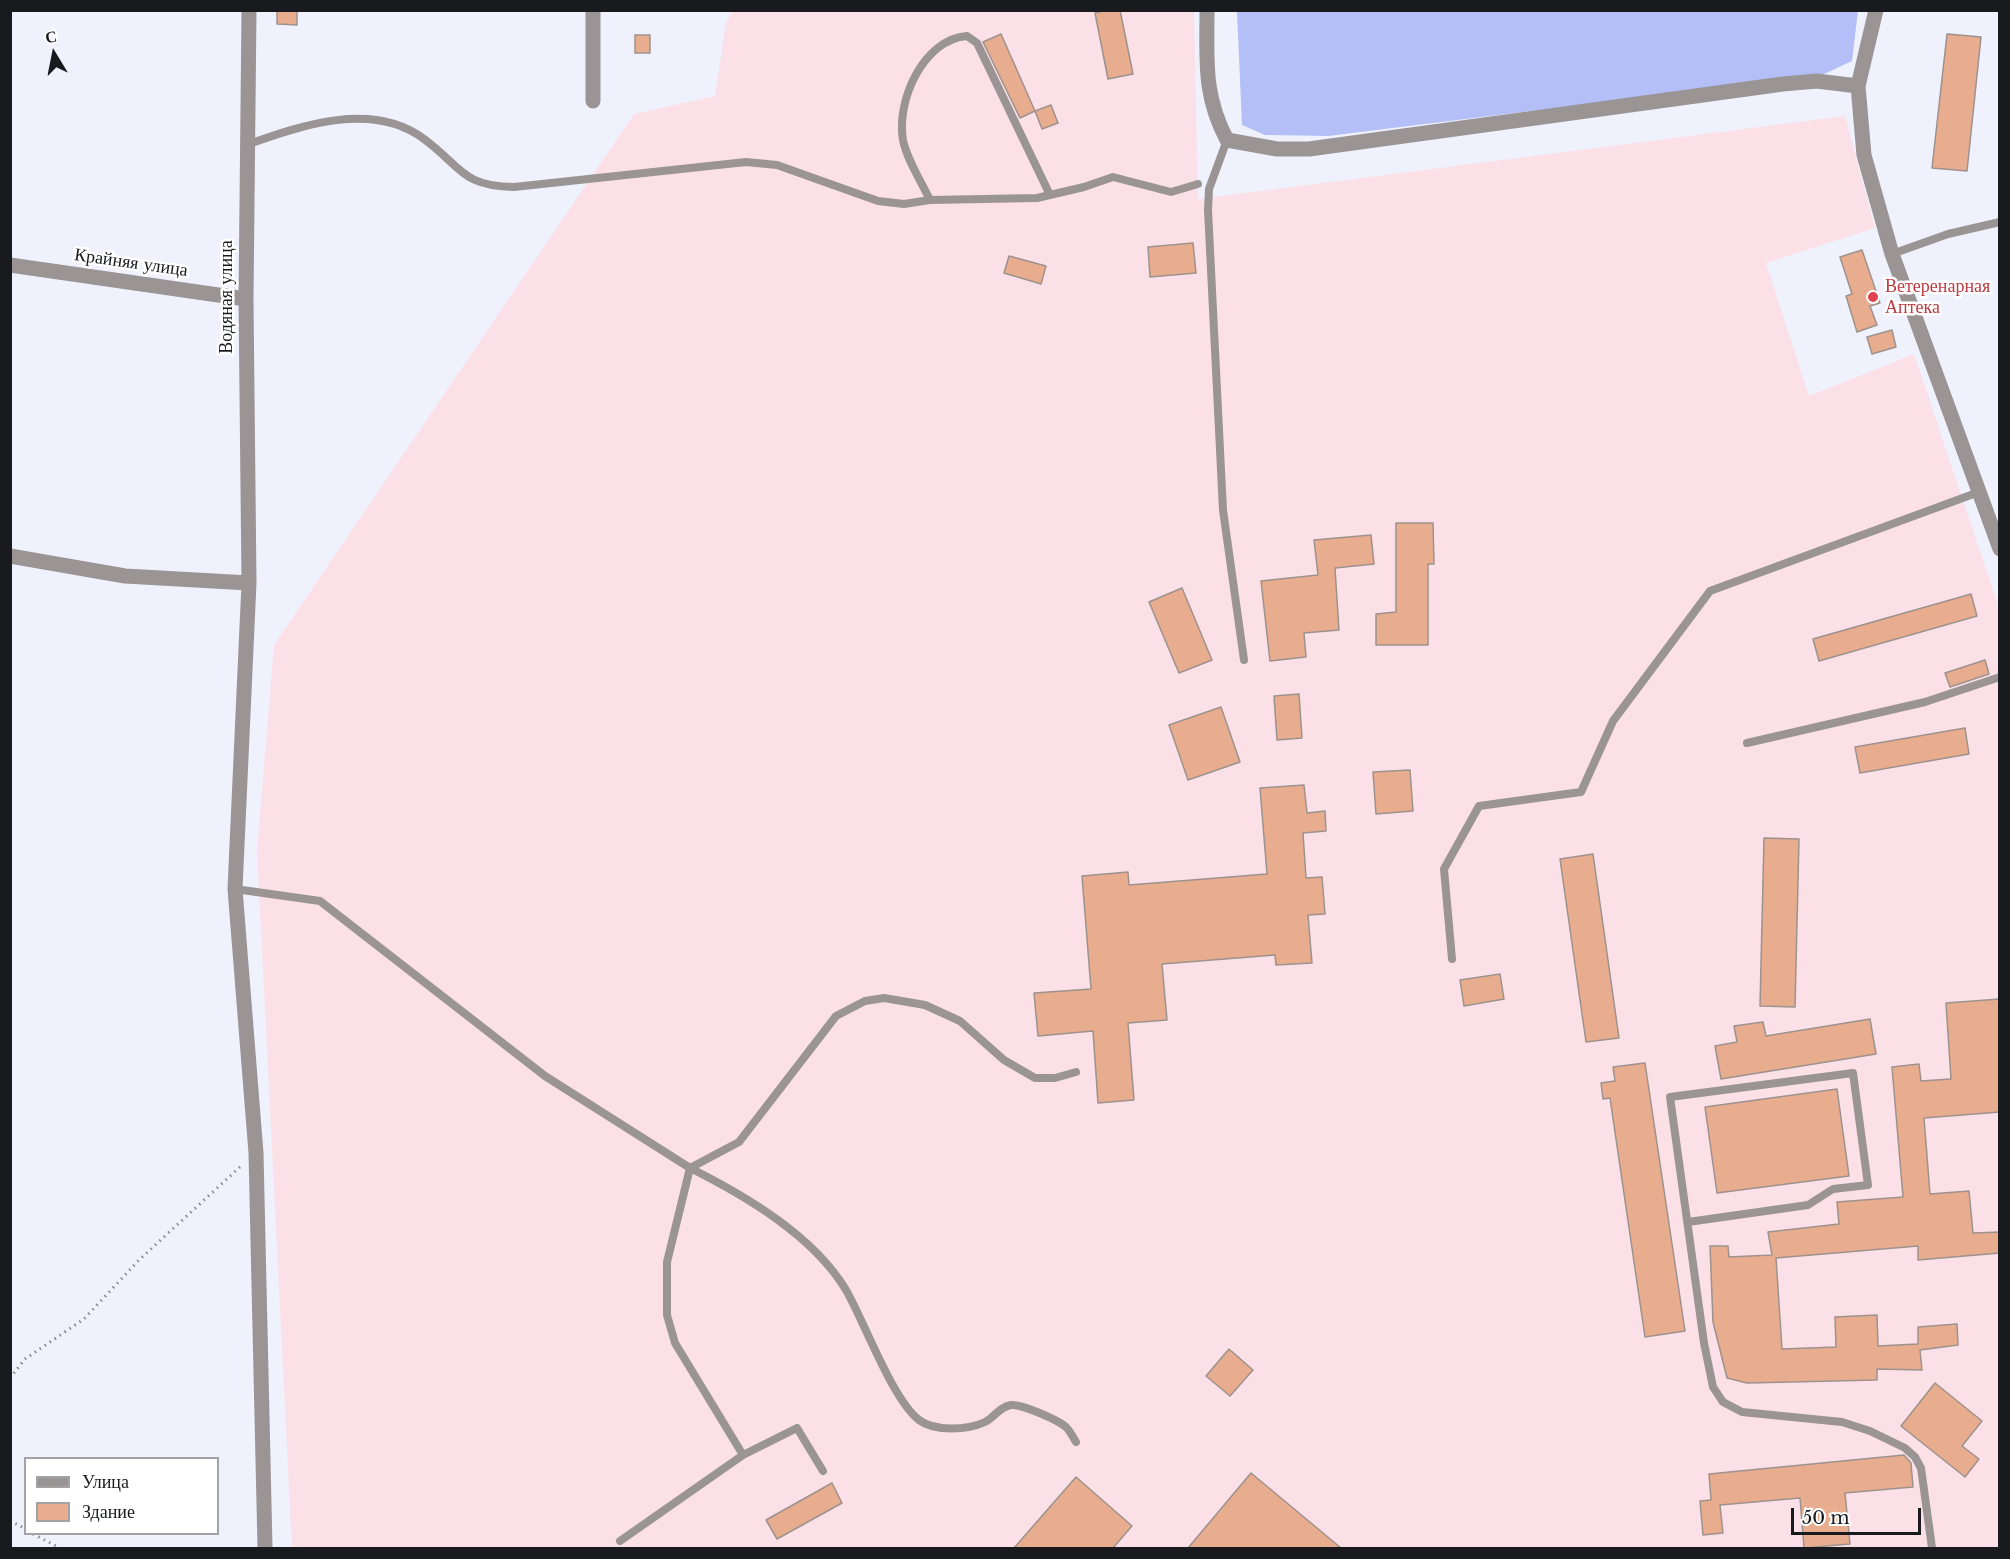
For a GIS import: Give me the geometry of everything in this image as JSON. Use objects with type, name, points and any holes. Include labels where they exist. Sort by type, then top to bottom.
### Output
[{"type":"street","name":"Водяная улица","points":[[249,10],[246,145],[249,583],[235,889],[256,1153],[265,1548]]},
{"type":"street","points":[[593,10],[593,101]]},
{"type":"street","points":[[1208,10],[1209,95],[1214,117],[1227,140],[1277,149],[1309,149],[1783,84],[1816,81],[1858,86]]},
{"type":"street","points":[[1876,10],[1858,86],[1864,155],[1892,254],[2000,549]]},
{"type":"street","name":"Крайняя улица","points":[[10,265],[246,300]]},
{"type":"street","points":[[10,555],[126,576],[249,583]]},
{"type":"lane","points":[[930,200],[904,141],[902,117],[909,94],[925,60],[953,37],[967,36],[976,44],[1050,195]]},
{"type":"lane","points":[[246,145],[293,128],[329,121],[386,122],[422,137],[470,180],[489,187],[514,187],[662,169],[746,162],[777,165],[805,173],[878,201],[904,204],[930,200],[1037,198],[1113,177],[1171,192],[1198,184]]},
{"type":"lane","points":[[1227,140],[1209,189],[1208,210],[1223,510],[1244,660]]},
{"type":"lane","points":[[1892,254],[1948,234],[2000,222]]},
{"type":"lane","points":[[1452,959],[1444,869],[1479,806],[1581,792],[1612,721],[1710,591],[1979,492]]},
{"type":"lane","points":[[1747,743],[1925,702],[2000,677]]},
{"type":"lane","points":[[235,889],[320,901],[545,1076],[690,1168],[732,1189],[807,1244],[845,1288],[889,1376],[920,1420],[947,1428],[970,1426],[987,1421],[996,1411],[1012,1405],[1027,1408],[1065,1426],[1076,1442]]},
{"type":"lane","points":[[743,1455],[675,1343],[667,1315],[667,1262],[690,1168],[739,1142],[836,1016],[866,1001],[885,998],[925,1005],[960,1022],[1004,1060],[1035,1078],[1055,1078],[1076,1072]]},
{"type":"lane","points":[[1688,1222],[1808,1205],[1833,1189],[1868,1185],[1853,1073],[1670,1097],[1708,1367],[1713,1388],[1723,1402],[1742,1412],[1842,1422],[1870,1431],[1905,1448],[1922,1468],[1932,1548]]},
{"type":"lane","points":[[620,1541],[743,1455],[797,1428],[823,1471]]},
{"type":"path","points":[[10,1378],[25,1359],[84,1319],[139,1260],[256,1153]]},
{"type":"path","points":[[10,1521],[24,1528]]},
{"type":"path","points":[[37,1535],[60,1548]]},
{"type":"shaded area","points":[[733,11],[1194,11],[1198,199],[1845,116],[1875,228],[1766,263],[1809,396],[1914,354],[1999,608],[1999,1548],[292,1548],[257,851],[274,645],[634,114],[715,96],[726,23]]},
{"type":"shaded area","points":[[1237,11],[1858,11],[1852,61],[1822,75],[1328,136],[1265,135],[1242,125]]},
{"type":"building","points":[[277,10],[297,10],[297,25],[277,24]]},
{"type":"building","points":[[1120,10],[1133,74],[1108,79],[1095,13]]},
{"type":"building","points":[[1001,34],[1035,111],[1020,118],[983,42]]},
{"type":"building","points":[[1947,34],[1981,37],[1967,171],[1932,168]]},
{"type":"building","points":[[635,35],[650,35],[650,53],[635,53]]},
{"type":"building","points":[[1051,105],[1058,123],[1042,129],[1035,111]]},
{"type":"building","points":[[1193,243],[1196,273],[1150,277],[1148,247]]},
{"type":"building","points":[[1862,250],[1880,303],[1870,306],[1877,325],[1857,332],[1846,296],[1852,294],[1840,257]]},
{"type":"building","points":[[1009,256],[1046,266],[1041,284],[1004,273]]},
{"type":"building","points":[[1892,330],[1896,347],[1872,354],[1867,337]]},
{"type":"building","points":[[1396,523],[1433,523],[1434,564],[1428,564],[1428,645],[1376,645],[1376,614],[1396,612]]},
{"type":"building","points":[[1371,535],[1374,564],[1335,568],[1339,630],[1304,633],[1306,657],[1270,661],[1261,581],[1318,575],[1314,540]]},
{"type":"building","points":[[1182,588],[1212,660],[1179,673],[1149,602]]},
{"type":"building","points":[[1971,594],[1977,616],[1819,661],[1813,639]]},
{"type":"building","points":[[1985,660],[1989,674],[1950,687],[1945,673]]},
{"type":"building","points":[[1299,694],[1302,738],[1277,740],[1274,696]]},
{"type":"building","points":[[1221,707],[1240,762],[1188,780],[1169,725]]},
{"type":"building","points":[[1965,728],[1969,754],[1860,773],[1855,747]]},
{"type":"building","points":[[1410,770],[1413,811],[1376,814],[1373,772]]},
{"type":"building","points":[[1304,785],[1307,813],[1325,811],[1326,831],[1303,833],[1306,878],[1322,877],[1325,914],[1308,915],[1312,963],[1276,965],[1275,955],[1162,964],[1167,1020],[1128,1023],[1134,1100],[1098,1103],[1093,1031],[1038,1036],[1034,993],[1091,989],[1082,876],[1128,872],[1129,885],[1267,874],[1260,788]]},
{"type":"building","points":[[1764,838],[1799,839],[1795,1007],[1760,1006]]},
{"type":"building","points":[[1593,854],[1619,1038],[1586,1042],[1560,859]]},
{"type":"building","points":[[1500,974],[1504,999],[1464,1006],[1460,980]]},
{"type":"building","points":[[2000,999],[2000,1112],[1924,1118],[1930,1194],[1969,1191],[1973,1233],[2000,1232],[2000,1253],[1918,1260],[1918,1246],[1776,1258],[1782,1349],[1836,1347],[1835,1317],[1877,1315],[1878,1346],[1918,1344],[1918,1327],[1957,1324],[1958,1345],[1920,1350],[1922,1370],[1877,1369],[1877,1380],[1747,1383],[1727,1378],[1713,1322],[1710,1246],[1728,1246],[1729,1257],[1772,1255],[1768,1232],[1839,1224],[1837,1202],[1903,1197],[1892,1067],[1919,1064],[1921,1081],[1951,1079],[1946,1003]]},
{"type":"building","points":[[1870,1019],[1876,1054],[1721,1079],[1715,1046],[1737,1042],[1734,1026],[1763,1022],[1766,1036]]},
{"type":"building","points":[[1645,1063],[1685,1331],[1645,1337],[1610,1098],[1603,1099],[1601,1083],[1615,1081],[1613,1067]]},
{"type":"building","points":[[1837,1089],[1849,1176],[1717,1193],[1705,1107]]},
{"type":"building","points":[[1229,1349],[1253,1370],[1230,1396],[1206,1376]]},
{"type":"building","points":[[1935,1383],[1982,1421],[1962,1446],[1979,1459],[1965,1477],[1901,1426]]},
{"type":"building","points":[[1904,1455],[1911,1463],[1913,1487],[1845,1493],[1850,1544],[1804,1548],[1800,1498],[1720,1505],[1723,1533],[1703,1535],[1700,1501],[1711,1500],[1709,1474]]},
{"type":"building","points":[[1251,1473],[1341,1548],[1188,1548]]},
{"type":"building","points":[[1076,1477],[1132,1526],[1113,1548],[1014,1548]]},
{"type":"building","points":[[832,1483],[842,1503],[777,1539],[766,1520]]},
{"type":"place","name":"Ветеренарная Аптека","points":[[1873,297]]}]
